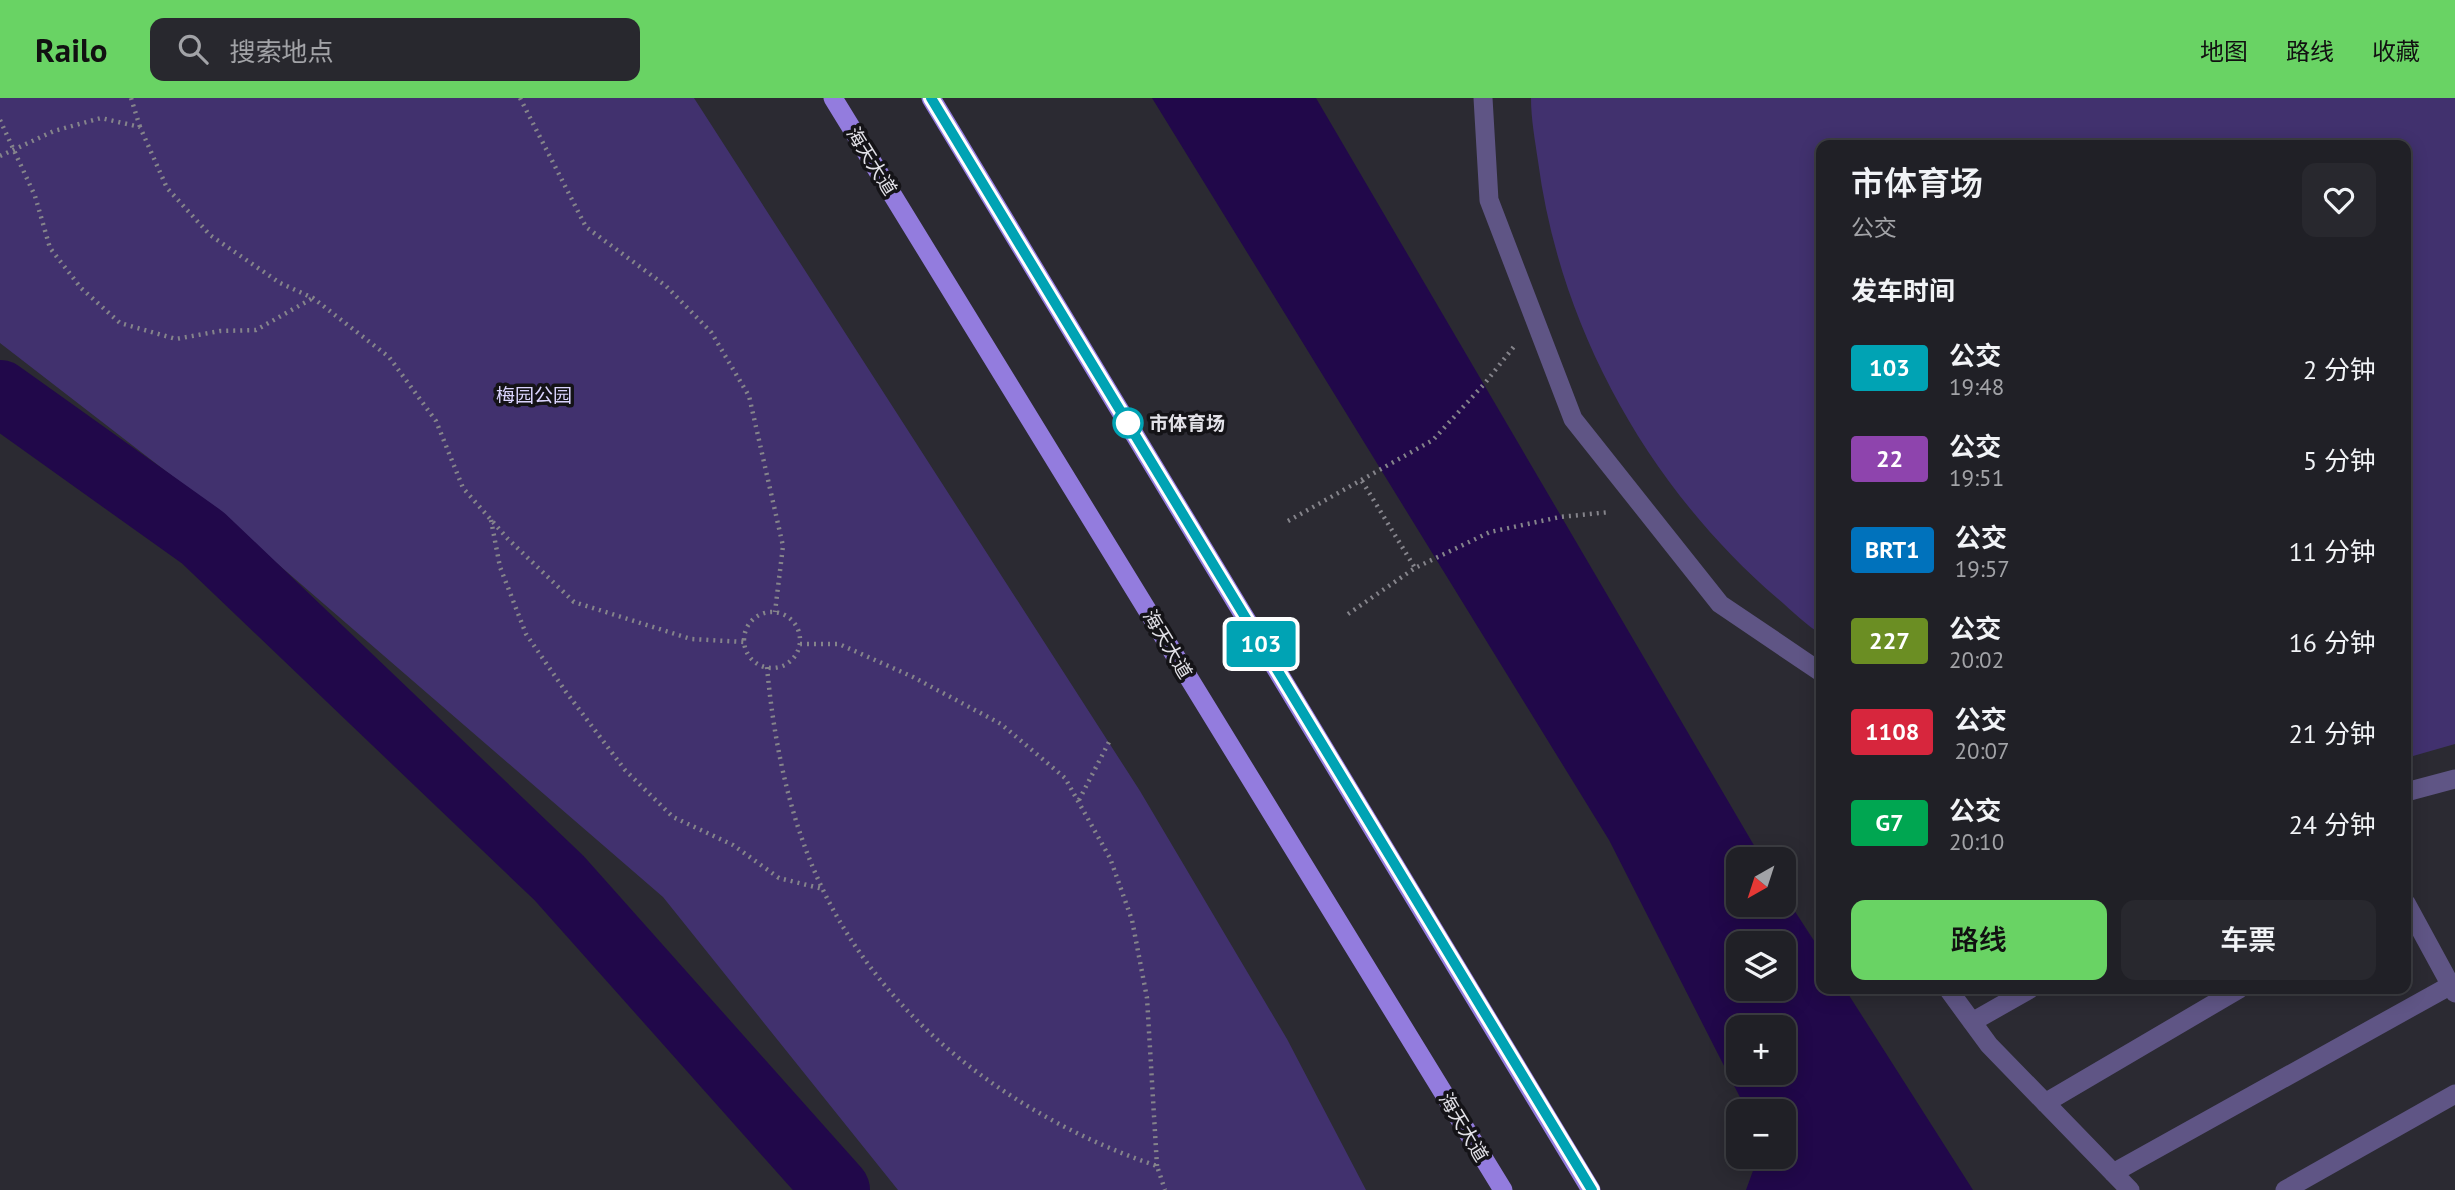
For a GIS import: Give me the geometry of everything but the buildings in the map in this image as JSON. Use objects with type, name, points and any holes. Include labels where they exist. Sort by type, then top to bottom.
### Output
[{"type":"main road","name":"海天大道","points":[[833,98],[1503,1190]]},
{"type":"main road","points":[[931,98],[1591,1190]]},
{"type":"street","points":[[1483,98],[1489,200],[1573,419],[1720,604],[1816,669]]},
{"type":"street","points":[[2411,791],[2455,779]]},
{"type":"street","points":[[2113,1173],[2453,989],[2411,912]]},
{"type":"street","points":[[1952,994],[1989,1045],[2130,1190]]},
{"type":"street","points":[[1972,1022],[2020,994]]},
{"type":"street","points":[[2046,1103],[2231,994]]},
{"type":"street","points":[[2285,1190],[2455,1094]]},
{"type":"path","points":[[131,98],[167,188],[210,234],[280,283],[313,298],[389,357],[436,421],[463,488],[573,602],[691,639],[744,642]]},
{"type":"path","points":[[520,98],[586,227],[666,286],[711,332],[750,396],[783,546],[775,612]]},
{"type":"path","points":[[0,156],[54,131],[101,118],[141,127]]},
{"type":"path","points":[[0,120],[36,195],[50,248],[81,288],[120,323],[176,339],[220,331],[256,330],[313,298]]},
{"type":"path","points":[[1288,521],[1433,440],[1485,383],[1535,320]]},
{"type":"path","points":[[1362,481],[1415,568]]},
{"type":"path","points":[[1348,614],[1415,568],[1490,532],[1560,517],[1644,509]]},
{"type":"path","points":[[491,520],[500,567],[526,634],[625,770],[673,817],[733,845],[779,878],[823,889]]},
{"type":"path","points":[[775,612],[791,619],[800,635],[800,644],[792,660],[776,668],[767,667],[751,659],[744,642],[749,623],[756,617],[775,612]]},
{"type":"path","points":[[800,644],[839,644],[913,677],[1001,724],[1065,778],[1110,858],[1132,920],[1147,998],[1157,1166],[1165,1190]]},
{"type":"path","points":[[767,667],[772,722],[797,826],[823,889],[875,976],[951,1053],[1029,1109],[1126,1155],[1157,1166]]},
{"type":"path","points":[[1078,801],[1109,742]]},
{"type":"green space","name":"梅园公园","points":[[0,98],[694,98],[1140,791],[1287,1039],[1366,1190],[898,1190],[663,897],[207,503],[0,343]]},
{"type":"green space","points":[[1531,98],[2455,98],[2455,744],[2411,757],[2411,140],[1816,140],[1816,631],[1731,555],[1689,507],[1651,456],[1618,401],[1590,344],[1567,285],[1549,224]]},
{"type":"shaded area","points":[[1152,98],[1316,98],[1755,847],[1726,847],[1726,917],[1796,917],[1796,913],[1816,944],[1816,994],[1848,994],[1973,1190],[1746,1190],[1754,1169],[1796,1169],[1796,1099],[1741,1099],[1734,1085],[1796,1085],[1796,1015],[1726,1015],[1726,1070],[1609,840]]},
{"type":"waterway","points":[[0,393],[203,538],[559,878],[837,1190]]},
{"type":"bus line","name":"103","points":[[931,98],[1592,1190]]},
{"type":"place","name":"市体育场","points":[[1128,423]]}]
